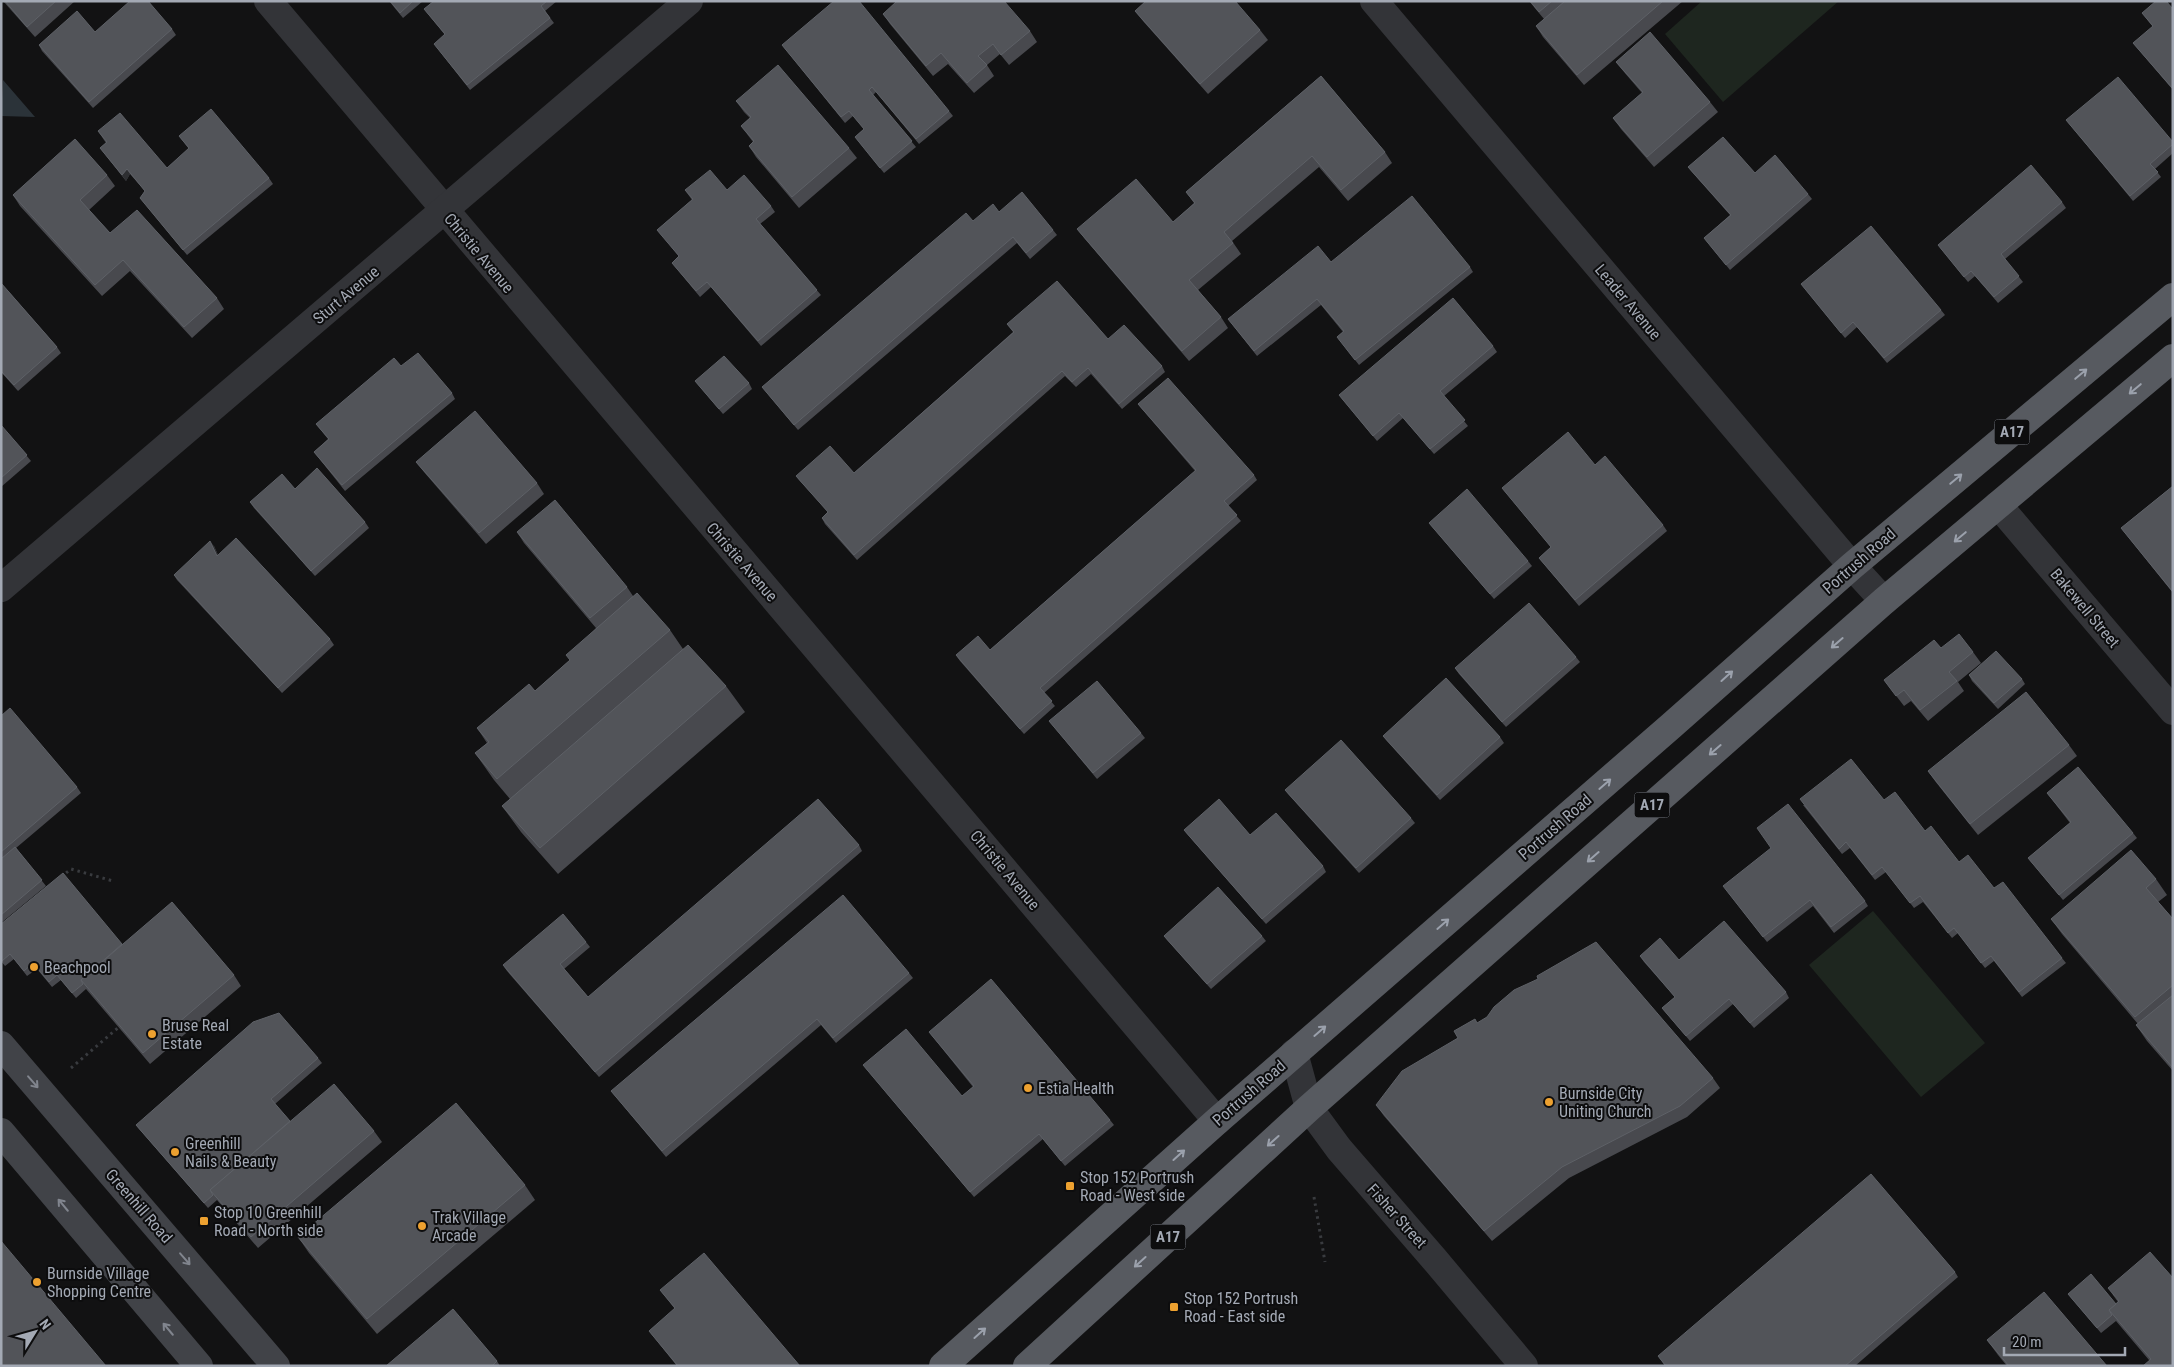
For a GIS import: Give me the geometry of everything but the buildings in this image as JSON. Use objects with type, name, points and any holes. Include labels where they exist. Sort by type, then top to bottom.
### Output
[{"type":"highway","name":"Portrush Road","points":[[943,1366],[1294,1053],[1671,726],[1852,566],[2173,297]]},
{"type":"highway","name":"A17","points":[[1027,1366],[1309,1108],[1884,601],[2173,358]]},
{"type":"main road","name":"Greenhill Road","points":[[1,1045],[276,1366]]},
{"type":"main road","points":[[1,1132],[199,1366]]},
{"type":"street","name":"Christie Avenue","points":[[268,1],[444,212],[1108,989],[1218,1121]]},
{"type":"street","name":"Sturt Avenue","points":[[1,588],[689,1]]},
{"type":"street","name":"Leader Avenue","points":[[1374,1],[1852,566],[1884,601]]},
{"type":"street","name":"Bakewell Street","points":[[1998,505],[2173,711]]},
{"type":"street","name":"Fisher Street","points":[[1294,1053],[1309,1108],[1339,1149],[1524,1366]]},
{"type":"path","points":[[57,881],[71,869],[112,881]]},
{"type":"path","points":[[71,1068],[119,1027]]},
{"type":"path","points":[[1314,1197],[1325,1262]]},
{"type":"shaded area","points":[[1702,1],[1839,1],[1723,102],[1665,34]]},
{"type":"shaded area","points":[[3,80],[35,117],[1,116]]},
{"type":"shaded area","points":[[1873,911],[1985,1043],[1921,1097],[1809,965]]},
{"type":"place","name":"Beachpool","points":[[34,967]]},
{"type":"place","name":"Bruse Real Estate","points":[[152,1034]]},
{"type":"place","name":"Estia Health","points":[[1028,1088]]},
{"type":"place","name":"Burnside City Uniting Church","points":[[1549,1102]]},
{"type":"place","name":"Greenhill Nails & Beauty","points":[[175,1152]]},
{"type":"place","name":"Stop 152 Portrush Road - West side","points":[[1070,1186]]},
{"type":"place","name":"Stop 10 Greenhill Road - North side","points":[[204,1221]]},
{"type":"place","name":"Trak Village Arcade","points":[[422,1226]]},
{"type":"place","name":"Burnside Village Shopping Centre","points":[[37,1282]]},
{"type":"place","name":"Stop 152 Portrush Road - East side","points":[[1174,1307]]}]
